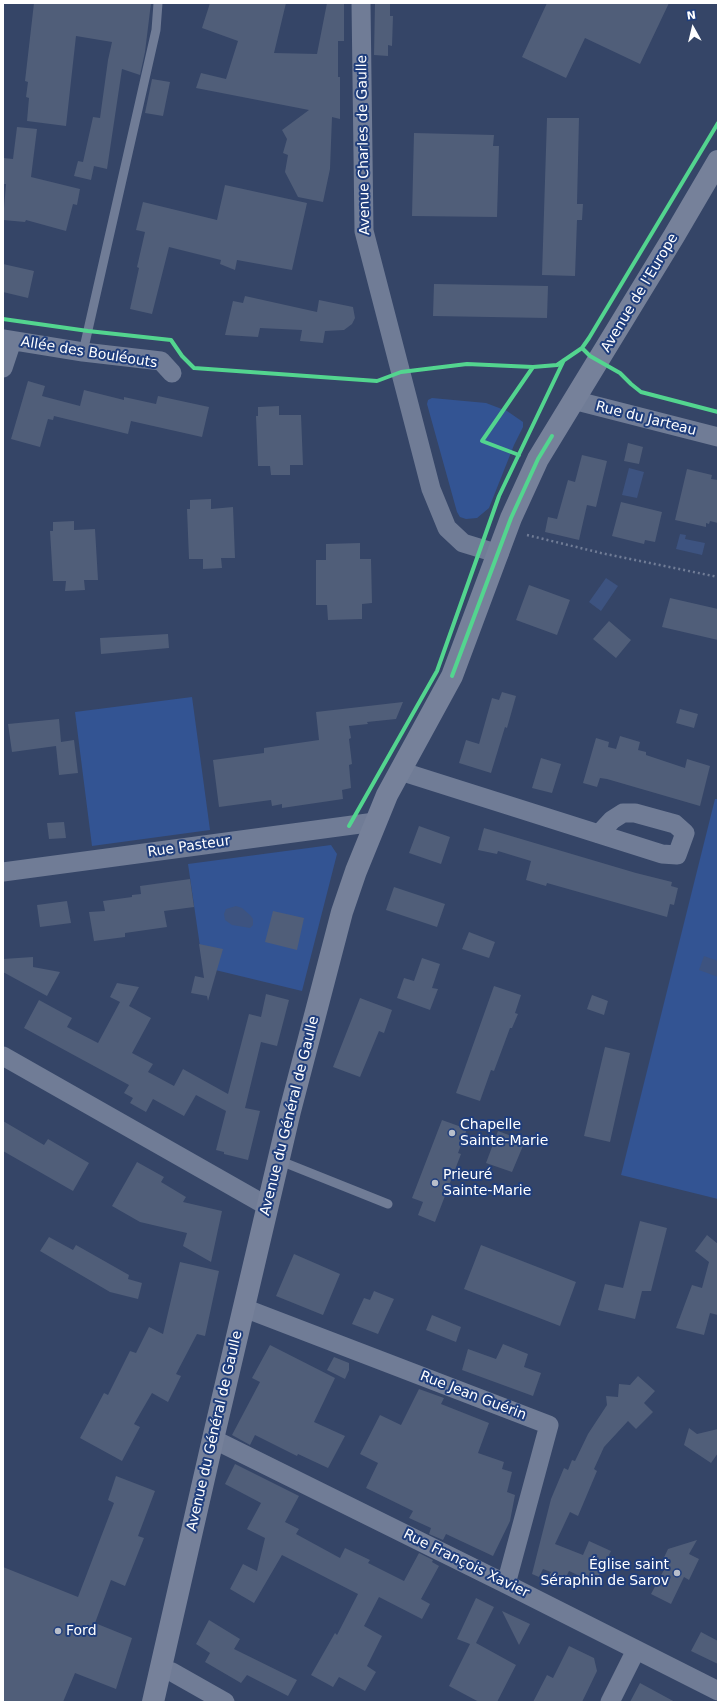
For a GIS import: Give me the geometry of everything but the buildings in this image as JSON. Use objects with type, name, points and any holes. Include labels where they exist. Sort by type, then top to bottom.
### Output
[{"type":"main road","name":"Avenue de l'Europe","points":[[499,554],[521,495],[538,459],[718,161]]},
{"type":"main road","name":"Avenue du Général de Gaulle","points":[[153,1702],[212,1439],[278,1160],[342,912],[375,822],[400,771],[452,676],[499,554]]},
{"type":"street","name":"Avenue Charles de Gaulle","points":[[361,3],[364,231],[432,489],[447,528],[463,543],[499,554]]},
{"type":"street","name":"Allée des Bouléouts","points":[[7,340],[83,352],[161,361],[172,373]]},
{"type":"street","points":[[3,368],[7,340]]},
{"type":"street","name":"Rue du Jarteau","points":[[573,400],[718,437]]},
{"type":"street","points":[[400,771],[599,834]]},
{"type":"street","name":"Rue Pasteur","points":[[3,872],[375,822]]},
{"type":"street","points":[[3,1056],[268,1206]]},
{"type":"street","name":"Rue Jean Guérin","points":[[244,1308],[549,1425],[506,1584]]},
{"type":"street","name":"Rue François Xavier","points":[[212,1439],[506,1584],[718,1691]]},
{"type":"street","points":[[610,1702],[636,1650]]},
{"type":"street","points":[[161,1669],[172,1672],[225,1702]]},
{"type":"lane","points":[[83,352],[156,30],[158,3]]},
{"type":"lane","points":[[278,1160],[388,1204]]},
{"type":"path","points":[[507,530],[601,553],[718,577]]},
{"type":"shaded area","points":[[432,398],[486,403],[507,411],[523,422],[523,427],[514,445],[489,508],[477,518],[466,519],[460,517],[457,512],[427,404],[428,400]]},
{"type":"shaded area","points":[[629,468],[644,472],[637,498],[622,495]]},
{"type":"shaded area","points":[[680,534],[686,535],[685,539],[705,543],[702,555],[676,549]]},
{"type":"shaded area","points":[[606,578],[618,586],[601,611],[589,602]]},
{"type":"shaded area","points":[[192,697],[210,830],[92,846],[75,712]]},
{"type":"shaded area","points":[[715,799],[718,799],[718,1199],[621,1175]]},
{"type":"shaded area","points":[[331,845],[337,854],[302,991],[203,967],[188,864]]},
{"type":"shaded area","points":[[236,906],[242,908],[253,919],[253,925],[250,928],[232,925],[225,920],[224,914],[226,909]]},
{"type":"shaded area","points":[[704,956],[718,961],[718,977],[699,970]]},
{"type":"cycle path","points":[[3,319],[88,331],[171,340],[182,356],[194,368],[377,381],[401,372],[467,364],[533,367],[557,365],[582,348],[589,338],[718,123]]},
{"type":"cycle path","points":[[582,348],[590,356],[620,373],[641,392],[718,412]]},
{"type":"cycle path","points":[[349,826],[437,671],[499,496],[564,360]]},
{"type":"cycle path","points":[[519,455],[482,441],[533,367]]},
{"type":"cycle path","points":[[452,676],[511,518],[538,459],[552,436]]},
{"type":"place","name":"Chapelle Sainte-Marie","points":[[452,1133]]},
{"type":"place","name":"Prieuré Sainte-Marie","points":[[435,1183]]},
{"type":"place","name":"Église saint Séraphin de Sarov","points":[[677,1573]]},
{"type":"place","name":"Ford","points":[[58,1631]]}]
